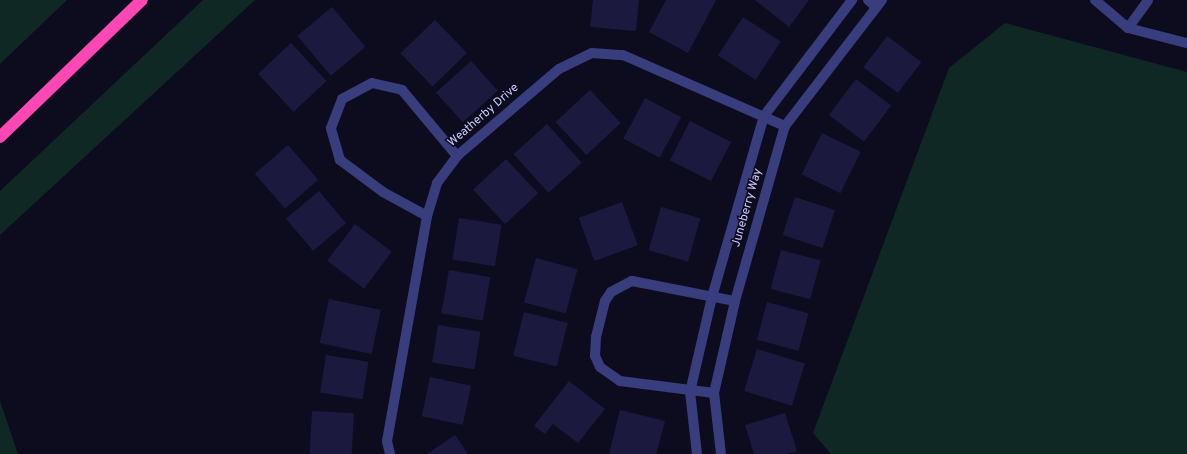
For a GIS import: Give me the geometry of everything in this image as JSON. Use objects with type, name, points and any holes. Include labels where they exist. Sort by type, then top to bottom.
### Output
[{"type":"highway","points":[[0,137],[142,0]]},
{"type":"street","name":"Juneberry Way","points":[[697,454],[690,392],[712,297],[764,116],[852,0]]},
{"type":"street","points":[[1095,0],[1128,28],[1187,43]]},
{"type":"street","points":[[1128,28],[1148,0]]},
{"type":"street","name":"Juneberry Way","points":[[721,454],[714,393],[735,301],[785,126],[875,2]]},
{"type":"street","name":"Weatherby Drive","points":[[390,454],[387,441],[427,216],[437,183],[457,156],[559,69],[592,53],[623,55],[785,126]]},
{"type":"street","points":[[427,216],[383,192],[340,160],[331,128],[342,99],[372,83],[402,90],[457,156]]},
{"type":"street","points":[[714,393],[690,392],[620,381],[610,376],[600,367],[595,356],[596,337],[605,301],[611,292],[632,281],[735,301]]},
{"type":"green space","points":[[0,0],[67,0],[0,64]]},
{"type":"green space","points":[[203,0],[255,0],[0,235],[0,191]]},
{"type":"green space","points":[[1005,23],[1187,72],[1187,454],[831,454],[813,433],[949,68]]},
{"type":"green space","points":[[0,401],[18,454],[0,454]]},
{"type":"building","points":[[593,0],[639,0],[636,31],[590,27]]},
{"type":"building","points":[[666,0],[716,0],[688,53],[649,32]]},
{"type":"building","points":[[755,0],[809,0],[789,27]]},
{"type":"building","points":[[332,7],[365,47],[331,76],[298,36]]},
{"type":"building","points":[[743,17],[781,42],[756,80],[718,56]]},
{"type":"building","points":[[435,20],[467,53],[432,86],[400,53]]},
{"type":"building","points":[[887,36],[921,62],[898,93],[864,67]]},
{"type":"building","points":[[291,43],[326,81],[294,112],[258,74]]},
{"type":"building","points":[[471,61],[498,91],[463,122],[436,92]]},
{"type":"building","points":[[856,79],[891,105],[864,141],[829,115]]},
{"type":"building","points":[[590,90],[621,123],[586,155],[556,122]]},
{"type":"building","points":[[645,98],[681,117],[660,158],[623,139]]},
{"type":"building","points":[[690,121],[731,142],[711,181],[670,160]]},
{"type":"building","points":[[547,124],[582,163],[548,193],[514,154]]},
{"type":"building","points":[[822,133],[861,152],[840,193],[802,174]]},
{"type":"building","points":[[288,145],[318,180],[285,209],[255,174]]},
{"type":"building","points":[[506,159],[538,193],[505,224],[473,190]]},
{"type":"building","points":[[319,191],[346,223],[313,251],[286,219]]},
{"type":"building","points":[[795,197],[835,210],[823,248],[783,235]]},
{"type":"building","points":[[622,202],[638,245],[595,261],[579,218]]},
{"type":"building","points":[[661,207],[700,218],[688,262],[649,250]]},
{"type":"building","points":[[459,218],[501,225],[495,266],[452,259]]},
{"type":"building","points":[[355,224],[392,252],[364,288],[327,261]]},
{"type":"building","points":[[781,250],[821,261],[810,299],[771,289]]},
{"type":"building","points":[[536,258],[578,269],[566,314],[524,302]]},
{"type":"building","points":[[449,270],[490,277],[483,321],[441,313]]},
{"type":"building","points":[[329,299],[381,310],[371,354],[320,343]]},
{"type":"building","points":[[767,302],[809,313],[798,351],[757,340]]},
{"type":"building","points":[[524,312],[568,323],[557,367],[513,356]]},
{"type":"building","points":[[438,325],[480,332],[475,369],[432,363]]},
{"type":"building","points":[[757,349],[805,364],[792,406],[744,391]]},
{"type":"building","points":[[326,355],[368,362],[363,399],[320,393]]},
{"type":"building","points":[[430,377],[471,386],[463,425],[422,416]]},
{"type":"building","points":[[569,381],[605,409],[578,443],[553,424],[545,434],[534,426]]},
{"type":"building","points":[[620,410],[665,421],[656,454],[609,454]]},
{"type":"building","points":[[312,411],[354,413],[352,454],[310,454]]},
{"type":"building","points":[[785,413],[797,451],[787,454],[754,454],[745,425]]},
{"type":"building","points":[[455,435],[468,454],[427,454]]}]
